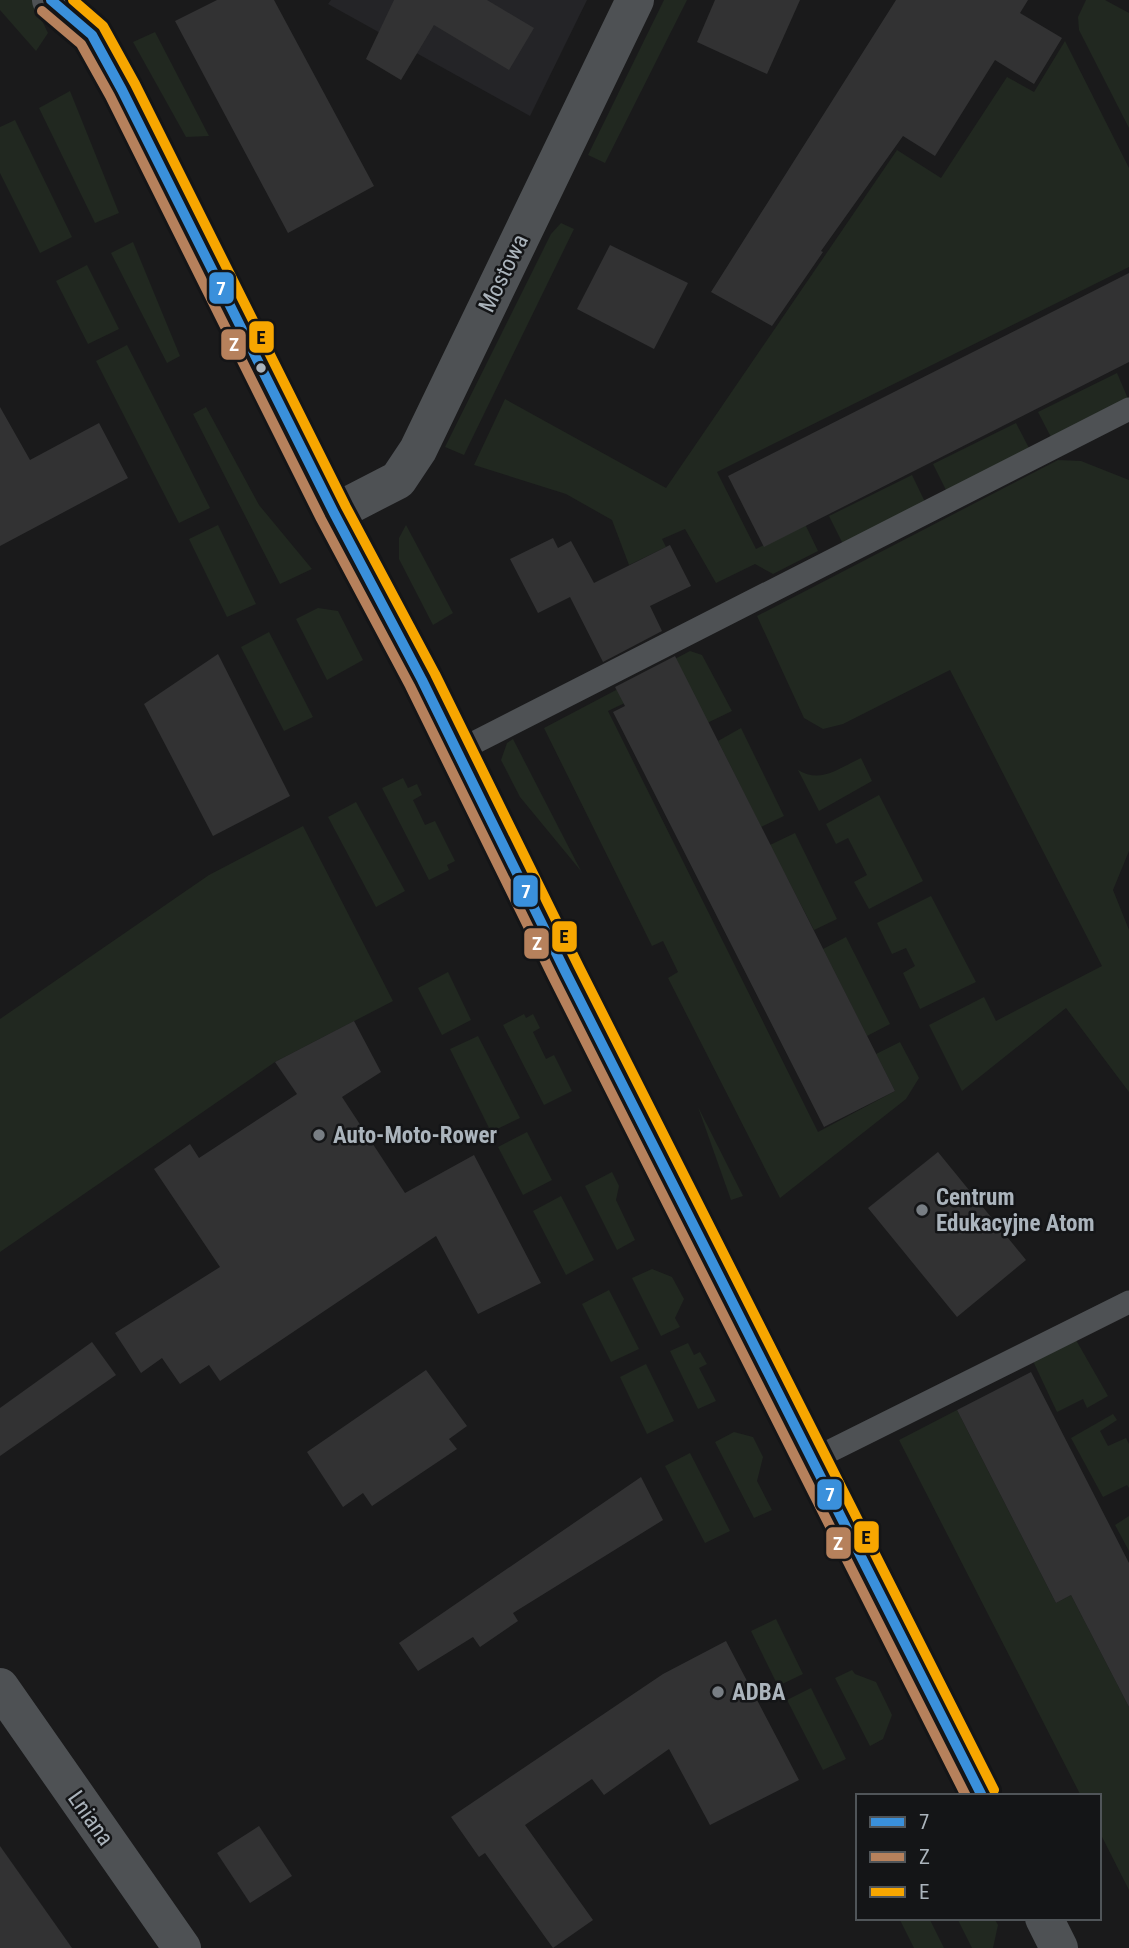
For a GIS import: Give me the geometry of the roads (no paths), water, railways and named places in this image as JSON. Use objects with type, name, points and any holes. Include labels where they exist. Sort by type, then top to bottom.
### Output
[{"type":"street","points":[[51,0],[92,17],[334,513],[422,680],[981,1794]]},
{"type":"street","name":"Mostowa","points":[[334,513],[398,480],[418,450],[635,0]]},
{"type":"street","name":"Lniana","points":[[0,1687],[182,1948]]},
{"type":"street","points":[[1045,1920],[1059,1948]]},
{"type":"lane","points":[[456,752],[1129,410]]},
{"type":"lane","points":[[812,1461],[1129,1302]]},
{"type":"place","name":"Auto-Moto-Rower","points":[[319,1135]]},
{"type":"place","name":"Centrum Edukacyjne Atom","points":[[922,1210]]},
{"type":"place","name":"ADBA","points":[[718,1692]]}]
